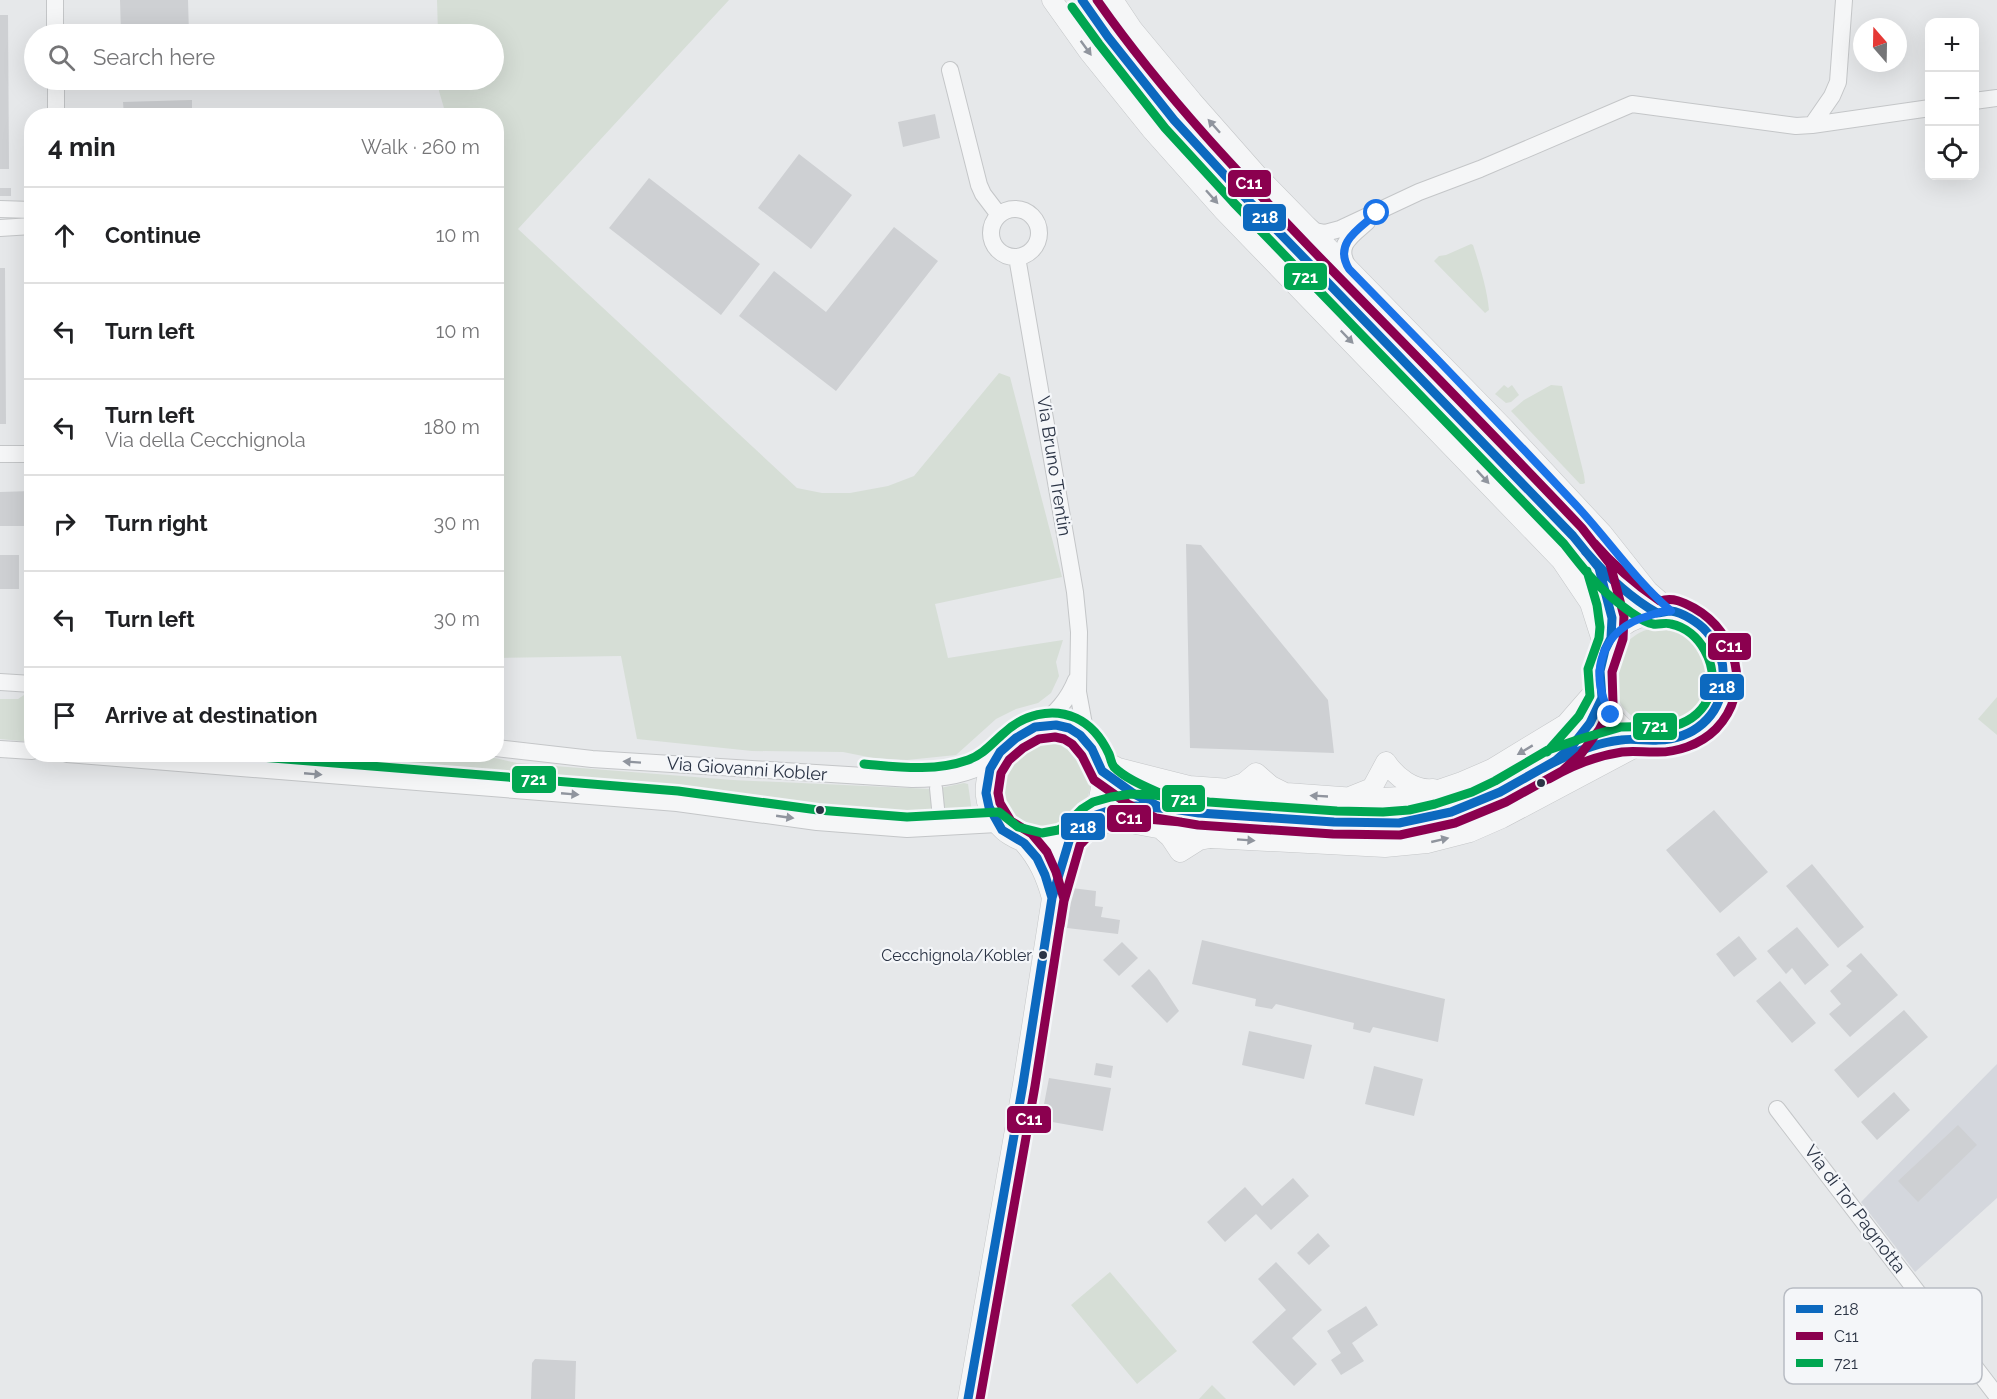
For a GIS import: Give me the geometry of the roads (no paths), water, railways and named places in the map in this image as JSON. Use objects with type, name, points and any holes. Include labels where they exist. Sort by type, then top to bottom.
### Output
[{"type":"street","points":[[55,0],[55,24]]},
{"type":"street","points":[[1052,0],[1089,52],[1151,129],[1224,211],[1561,560],[1590,603],[1605,650]]},
{"type":"street","points":[[1113,0],[1133,30],[1259,177],[1504,428],[1602,534],[1648,591],[1671,611],[1702,628],[1715,641],[1725,673],[1724,688],[1720,705],[1709,719],[1695,730],[1671,739],[1637,738],[1621,728],[1606,707],[1600,685],[1600,671],[1605,650],[1611,638],[1623,626],[1636,619],[1671,611]]},
{"type":"street","points":[[1812,125],[1832,96],[1838,82],[1844,0]]},
{"type":"street","points":[[950,70],[976,177],[983,194],[999,215]]},
{"type":"street","points":[[56,90],[56,108]]},
{"type":"street","points":[[1979,100],[1997,98]]},
{"type":"street","points":[[1304,223],[1315,231],[1340,229],[1419,192],[1480,170],[1632,104],[1722,115],[1779,125],[1812,125],[1925,109]]},
{"type":"street","points":[[0,209],[24,210]]},
{"type":"street","points":[[1018,209],[1028,213],[1035,220],[1038,229],[1038,239],[1034,248],[1017,257],[1007,256],[998,250],[991,232],[993,223],[999,215],[1008,210],[1018,209]]},
{"type":"street","points":[[1349,269],[1343,252],[1348,238],[1377,213]]},
{"type":"street","points":[[0,228],[24,226]]},
{"type":"street","name":"Via Bruno Trentin","points":[[1017,257],[1076,599],[1080,644],[1078,676],[1080,709],[1092,749]]},
{"type":"street","points":[[0,454],[24,454]]},
{"type":"street","name":"Via Bruno Trentin","points":[[1039,726],[1058,711],[1078,676]]},
{"type":"street","points":[[0,682],[24,682]]},
{"type":"street","points":[[1052,898],[1037,858],[1024,843],[1007,834],[998,824],[989,807],[986,793],[994,760],[1016,738],[1039,726],[1056,725],[1069,728],[1118,768],[1166,782],[1226,789],[1244,783],[1256,772],[1271,786],[1288,794],[1369,799],[1399,797],[1430,793],[1492,769],[1566,724],[1600,685]]},
{"type":"street","points":[[1024,843],[1048,844],[1077,832],[1112,822],[1125,822],[1211,838],[1385,847],[1427,843],[1461,835],[1502,818],[1649,740]]},
{"type":"street","points":[[0,749],[24,751]]},
{"type":"street","name":"Via Giovanni Kobler","points":[[504,749],[603,759],[912,779],[951,777],[974,770],[994,760]]},
{"type":"street","points":[[968,1399],[1023,1084],[1052,898],[1077,832],[1101,791],[1102,771],[1092,749]]},
{"type":"street","points":[[170,762],[677,803],[817,822],[907,829],[998,824]]},
{"type":"street","points":[[234,767],[271,766],[291,762]]},
{"type":"street","points":[[1346,797],[1372,788],[1386,762],[1397,777],[1418,788],[1426,790],[1447,787]]},
{"type":"street","points":[[936,788],[939,818]]},
{"type":"street","name":"Via di Tor Pagnotta","points":[[1777,1109],[1915,1288]]},
{"type":"street","name":"Via di Tor Pagnotta","points":[[1982,1376],[1997,1396]]},
{"type":"place","name":"Cecchignola/Kobler","points":[[1043,955]]}]
